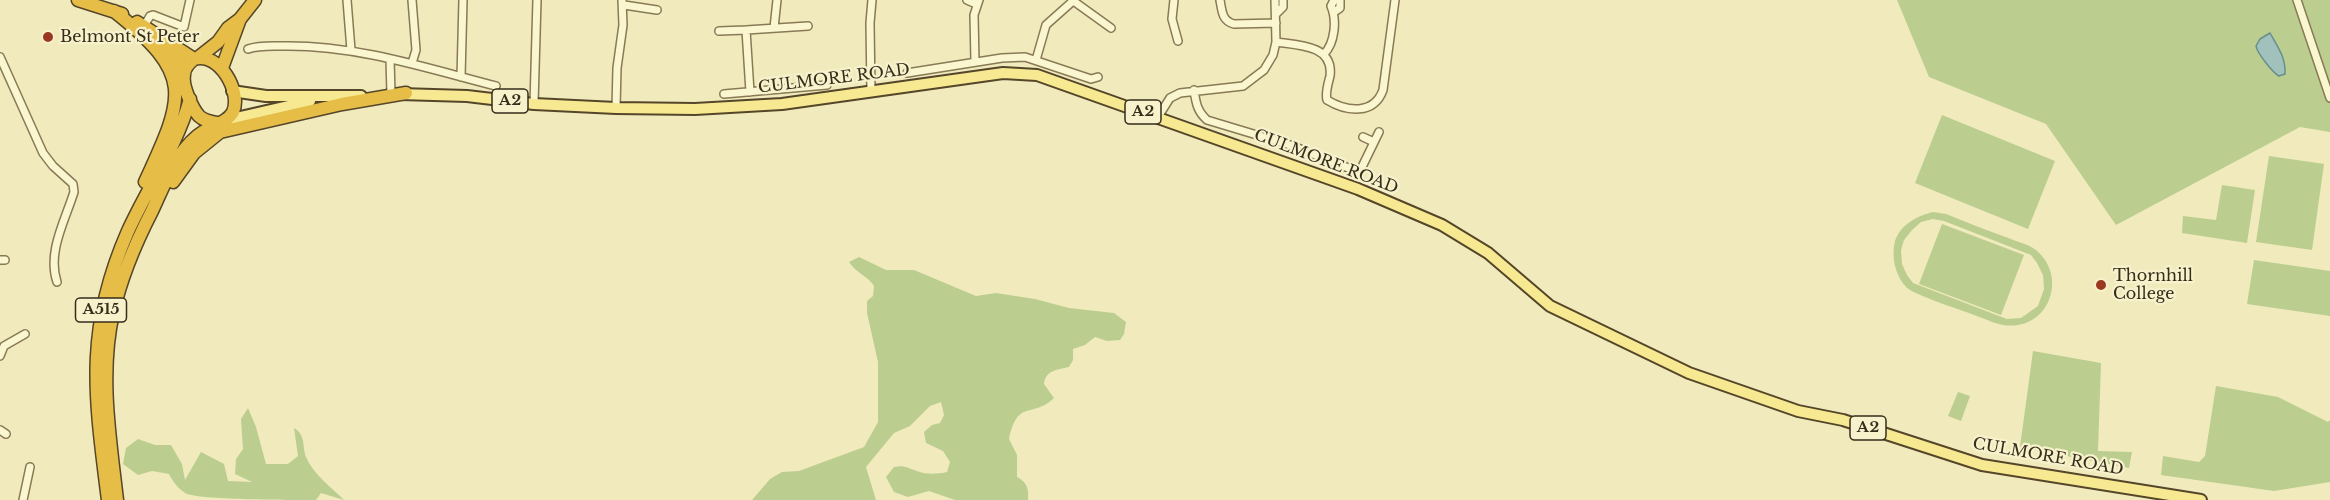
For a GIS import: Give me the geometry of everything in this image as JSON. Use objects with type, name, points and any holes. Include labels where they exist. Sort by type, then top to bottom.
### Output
[{"type":"highway","points":[[78,0],[101,3],[114,11],[135,27],[159,51],[171,71],[175,100],[168,132],[124,228],[112,270]]},
{"type":"highway","points":[[183,76],[189,63],[218,42],[255,0]]},
{"type":"highway","points":[[114,11],[147,21],[158,35],[177,58],[190,99],[198,115],[210,122],[222,121],[234,106],[232,91],[222,68],[213,60],[197,58],[158,35]]},
{"type":"highway","points":[[222,68],[240,19]]},
{"type":"highway","points":[[145,225],[189,159],[208,140],[220,132],[342,104],[406,93]]},
{"type":"highway","name":"A515","points":[[108,500],[98,427],[96,355],[101,311],[112,270],[133,221],[177,136],[190,99]]},
{"type":"highway","name":"A515","points":[[117,500],[109,425],[106,357],[112,314],[122,278],[177,159],[191,142],[222,121]]},
{"type":"main road","name":"CULMORE ROAD","points":[[232,91],[266,96],[325,98],[406,93],[467,96],[534,104],[695,109],[782,104],[1003,73],[1037,75],[1358,189],[1442,225],[1488,253],[1550,306],[1689,373],[1798,411],[1843,420],[1982,465],[2201,500]]},
{"type":"main road","name":"CULMORE ROAD","points":[[222,121],[325,98]]},
{"type":"street","points":[[147,21],[160,17],[184,27],[190,0]]},
{"type":"street","points":[[347,0],[351,50]]},
{"type":"street","points":[[412,0],[416,50],[412,63]]},
{"type":"street","points":[[461,77],[463,0]]},
{"type":"street","points":[[534,104],[537,0]]},
{"type":"street","points":[[774,28],[777,0]]},
{"type":"street","points":[[871,92],[872,0]]},
{"type":"street","points":[[967,0],[977,2],[974,15],[975,62]]},
{"type":"street","points":[[1036,60],[1046,25],[1073,0],[1112,28]]},
{"type":"street","points":[[1174,0],[1172,19],[1178,41]]},
{"type":"street","points":[[1220,0],[1224,18],[1228,22],[1234,24],[1276,23]]},
{"type":"street","points":[[1158,117],[1170,98],[1180,93],[1243,86],[1264,70],[1273,55],[1276,42],[1275,0]]},
{"type":"street","points":[[1277,13],[1283,7],[1283,0]]},
{"type":"street","points":[[1324,54],[1330,48],[1334,35],[1334,12],[1331,6],[1334,0]]},
{"type":"street","points":[[1334,12],[1340,8],[1340,0]]},
{"type":"street","points":[[1276,42],[1311,47],[1324,54],[1330,70],[1325,96],[1327,100],[1358,110],[1373,105],[1380,98],[1383,90],[1395,0]]},
{"type":"street","points":[[2296,0],[2330,98]]},
{"type":"street","points":[[616,108],[623,2],[657,10]]},
{"type":"street","points":[[719,31],[808,26]]},
{"type":"street","points":[[746,30],[750,92]]},
{"type":"street","points":[[248,49],[256,46],[299,45],[351,50],[412,63],[496,86]]},
{"type":"street","points":[[0,57],[43,153],[53,166],[73,184],[74,192],[53,254],[53,269],[57,282]]},
{"type":"street","points":[[907,73],[1014,57],[1036,60],[1091,79],[1098,78]]},
{"type":"street","points":[[390,59],[391,94]]},
{"type":"street","points":[[724,93],[827,85]]},
{"type":"street","points":[[1194,90],[1196,105],[1201,115],[1207,120],[1290,145],[1356,171],[1361,169],[1378,132]]},
{"type":"street","points":[[1363,137],[1374,142]]},
{"type":"street","points":[[0,356],[4,346],[25,334]]},
{"type":"street","points":[[23,500],[30,467]]},
{"type":"green space","points":[[1897,0],[2330,0],[2330,132],[2300,127],[2116,225],[2046,124],[1929,77]]},
{"type":"green space","points":[[1942,115],[2055,161],[2028,229],[1915,183]]},
{"type":"green space","points":[[2269,156],[2324,164],[2312,250],[2256,242]]},
{"type":"green space","points":[[2222,185],[2255,190],[2247,243],[2182,233],[2183,216],[2216,220]]},
{"type":"green space","points":[[1933,212],[1946,214],[2036,250],[2047,262],[2052,277],[2052,291],[2047,304],[2038,315],[2026,323],[2010,326],[1992,322],[1922,296],[1907,288],[1895,266],[1895,241],[1905,225]],"holes":[[[1933,219],[1944,221],[2031,255],[2043,275],[2044,289],[2038,306],[2021,318],[2007,319],[1913,283],[1902,264],[1901,250],[1904,240],[1921,222]]]},
{"type":"green space","points":[[1942,224],[2024,255],[2001,315],[1919,284]]},
{"type":"green space","points":[[859,257],[886,270],[914,270],[976,296],[996,293],[1035,299],[1069,308],[1114,313],[1126,322],[1124,334],[1120,340],[1107,341],[1095,337],[1085,345],[1073,349],[1073,360],[1069,367],[1052,371],[1045,379],[1044,384],[1054,398],[1017,418],[1009,439],[1017,455],[1017,477],[1027,486],[1028,500],[955,500],[929,491],[908,497],[894,492],[886,477],[894,467],[929,474],[947,472],[950,462],[943,451],[926,443],[924,432],[932,425],[940,423],[944,415],[941,402],[930,406],[910,426],[894,433],[866,467],[876,500],[752,500],[770,479],[782,472],[799,471],[864,447],[878,422],[878,362],[867,313],[867,301],[873,296],[874,286],[849,262]]},
{"type":"green space","points":[[2254,260],[2330,271],[2330,316],[2247,304]]},
{"type":"green space","points":[[2033,351],[2101,363],[2098,451],[2132,452],[2129,468],[2020,447]]},
{"type":"green space","points":[[2216,386],[2278,397],[2328,422],[2330,420],[2330,482],[2274,491],[2161,475],[2163,456],[2199,462],[2205,456]]},
{"type":"green space","points":[[1958,392],[1970,396],[1961,421],[1948,416]]},
{"type":"green space","points":[[248,408],[256,427],[266,464],[288,464],[298,456],[294,428],[302,437],[306,457],[313,469],[344,500],[321,493],[316,500],[197,496],[181,490],[169,474],[152,471],[138,475],[123,464],[126,448],[138,439],[155,445],[171,445],[182,464],[185,480],[201,452],[224,464],[228,481],[252,482],[235,474],[236,459],[243,449],[241,419]]},
{"type":"water","points":[[2270,33],[2284,63],[2285,74],[2279,76],[2259,53],[2256,46],[2260,39]]},
{"type":"place","name":"Belmont St Peter","points":[[48,37]]},
{"type":"place","name":"Thornhill College","points":[[2101,285]]}]
